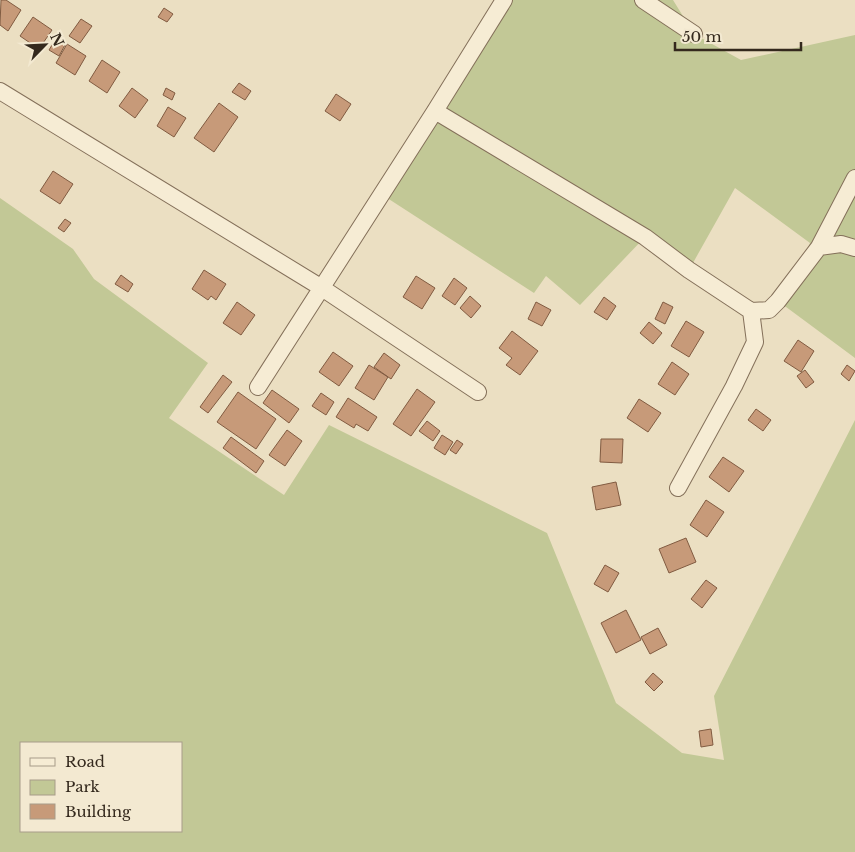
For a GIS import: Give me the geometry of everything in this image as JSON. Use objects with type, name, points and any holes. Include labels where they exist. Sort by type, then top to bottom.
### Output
[{"type":"street","points":[[258,387],[504,0]]},
{"type":"street","points":[[643,0],[694,34]]},
{"type":"street","points":[[0,91],[322,288],[478,392]]},
{"type":"street","points":[[435,111],[645,236],[689,270],[751,311],[769,310],[778,301],[818,247],[855,178]]},
{"type":"street","points":[[818,247],[841,244],[855,248]]},
{"type":"street","points":[[678,488],[734,386],[755,342],[751,311]]},
{"type":"green space","points":[[504,0],[673,0],[694,34],[741,60],[855,35],[855,358],[778,301],[798,274],[810,243],[735,188],[689,270],[645,237],[580,305],[546,276],[534,293],[381,194]]},
{"type":"green space","points":[[0,198],[73,249],[94,279],[208,363],[169,418],[284,495],[329,425],[547,533],[616,703],[682,753],[724,760],[714,696],[855,420],[855,852],[0,852]]},
{"type":"building","points":[[1,0],[6,0],[21,10],[8,31],[0,25]]},
{"type":"building","points":[[164,8],[173,14],[167,22],[158,17]]},
{"type":"building","points":[[33,17],[52,30],[39,49],[20,36]]},
{"type":"building","points":[[81,19],[92,26],[80,43],[69,36]]},
{"type":"building","points":[[55,40],[65,45],[59,56],[49,50]]},
{"type":"building","points":[[67,44],[86,56],[75,75],[56,63]]},
{"type":"building","points":[[102,60],[120,72],[107,93],[89,81]]},
{"type":"building","points":[[239,83],[251,91],[245,100],[232,92]]},
{"type":"building","points":[[132,88],[148,100],[135,118],[119,106]]},
{"type":"building","points":[[166,88],[175,93],[172,100],[163,95]]},
{"type":"building","points":[[336,94],[351,104],[340,121],[325,111]]},
{"type":"building","points":[[219,103],[238,117],[214,152],[194,138]]},
{"type":"building","points":[[168,107],[186,118],[174,137],[157,126]]},
{"type":"building","points":[[53,171],[73,184],[60,204],[40,191]]},
{"type":"building","points":[[65,219],[71,223],[64,232],[58,228]]},
{"type":"building","points":[[204,270],[226,284],[216,300],[211,296],[208,300],[192,289]]},
{"type":"building","points":[[121,275],[133,284],[128,292],[115,284]]},
{"type":"building","points":[[416,276],[435,288],[422,309],[403,297]]},
{"type":"building","points":[[454,278],[467,288],[455,305],[442,296]]},
{"type":"building","points":[[470,296],[481,306],[471,318],[460,308]]},
{"type":"building","points":[[604,297],[616,306],[607,320],[594,312]]},
{"type":"building","points":[[237,302],[255,315],[241,335],[223,323]]},
{"type":"building","points":[[536,302],[551,310],[542,326],[528,319]]},
{"type":"building","points":[[663,302],[673,307],[665,324],[655,319]]},
{"type":"building","points":[[686,321],[704,332],[689,357],[671,346]]},
{"type":"building","points":[[649,322],[662,333],[653,344],[640,333]]},
{"type":"building","points":[[512,331],[538,351],[520,375],[506,365],[512,358],[499,348]]},
{"type":"building","points":[[798,340],[814,351],[801,372],[784,361]]},
{"type":"building","points":[[333,352],[353,366],[339,386],[319,372]]},
{"type":"building","points":[[384,353],[400,365],[391,379],[374,367]]},
{"type":"building","points":[[672,362],[689,374],[675,395],[658,384]]},
{"type":"building","points":[[369,365],[388,377],[374,400],[355,388]]},
{"type":"building","points":[[847,365],[855,371],[849,381],[841,374]]},
{"type":"building","points":[[805,370],[814,382],[806,388],[797,376]]},
{"type":"building","points":[[223,375],[232,382],[208,413],[200,407]]},
{"type":"building","points":[[417,389],[435,402],[411,436],[393,424]]},
{"type":"building","points":[[272,390],[299,409],[289,423],[263,403]]},
{"type":"building","points":[[238,392],[276,419],[256,449],[217,422]]},
{"type":"building","points":[[321,393],[334,402],[326,415],[312,406]]},
{"type":"building","points":[[348,398],[377,417],[368,431],[356,424],[354,428],[336,417]]},
{"type":"building","points":[[639,399],[661,413],[648,432],[627,418]]},
{"type":"building","points":[[756,409],[771,420],[763,431],[748,420]]},
{"type":"building","points":[[427,421],[440,431],[433,441],[419,431]]},
{"type":"building","points":[[287,430],[302,441],[285,466],[269,455]]},
{"type":"building","points":[[442,435],[453,442],[445,455],[434,448]]},
{"type":"building","points":[[231,437],[264,461],[256,473],[223,448]]},
{"type":"building","points":[[601,439],[623,439],[622,463],[600,462]]},
{"type":"building","points":[[457,440],[463,444],[456,454],[450,450]]},
{"type":"building","points":[[723,457],[744,471],[729,492],[709,477]]},
{"type":"building","points":[[616,482],[621,505],[596,510],[592,487]]},
{"type":"building","points":[[706,500],[724,512],[707,537],[690,525]]},
{"type":"building","points":[[686,538],[696,562],[669,573],[659,549]]},
{"type":"building","points":[[605,565],[619,573],[608,592],[594,584]]},
{"type":"building","points":[[706,580],[717,588],[702,608],[691,599]]},
{"type":"building","points":[[626,610],[641,640],[616,653],[601,623]]},
{"type":"building","points":[[658,628],[667,645],[650,654],[641,637]]},
{"type":"building","points":[[653,673],[663,682],[654,691],[645,682]]},
{"type":"building","points":[[711,729],[713,745],[701,747],[699,731]]}]
